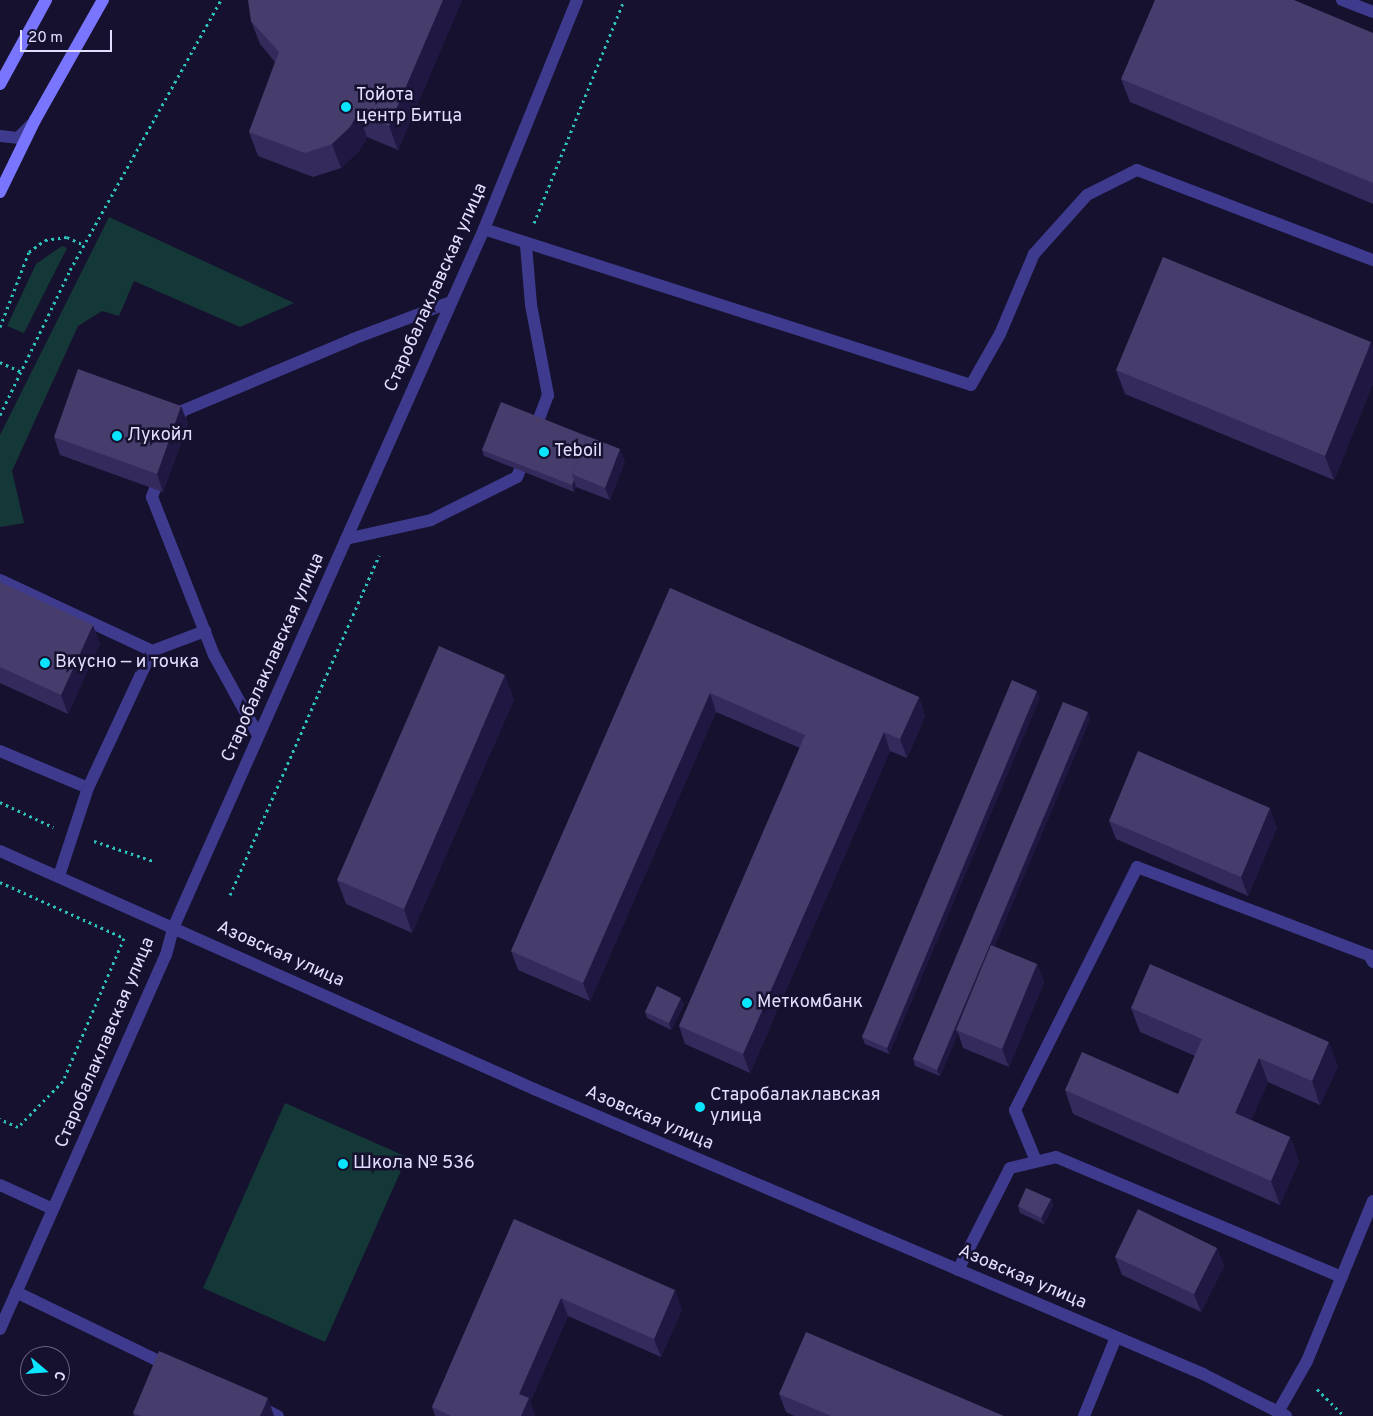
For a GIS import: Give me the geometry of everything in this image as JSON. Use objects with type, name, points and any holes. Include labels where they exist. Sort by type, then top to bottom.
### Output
[{"type":"main road","points":[[0,84],[46,0]]},
{"type":"main road","points":[[0,192],[35,120],[103,0]]},
{"type":"street","name":"Старобалаклавская улица","points":[[0,1329],[166,956],[174,926],[258,735],[484,229],[577,0]]},
{"type":"street","points":[[1342,0],[1373,12]]},
{"type":"street","points":[[0,136],[18,138],[35,120]]},
{"type":"street","points":[[484,229],[526,245],[971,385],[1000,334],[1034,254],[1087,196],[1137,170],[1373,260]]},
{"type":"street","points":[[346,539],[431,520],[517,477],[548,395],[531,305],[526,245]]},
{"type":"street","points":[[178,421],[182,411],[352,339],[451,302]]},
{"type":"street","points":[[155,489],[152,497],[214,654],[258,735]]},
{"type":"street","points":[[0,580],[152,651]]},
{"type":"street","points":[[59,876],[88,788],[152,651],[205,631]]},
{"type":"street","points":[[0,751],[88,788]]},
{"type":"street","name":"Азовская улица","points":[[0,851],[174,926],[534,1089],[1203,1374],[1282,1414]]},
{"type":"street","points":[[1036,1161],[1015,1110],[1137,867],[1370,955],[1373,962]]},
{"type":"street","points":[[958,1270],[1010,1168],[1056,1156],[1342,1277]]},
{"type":"street","points":[[0,1185],[53,1209]]},
{"type":"street","points":[[1282,1414],[1373,1202]]},
{"type":"street","points":[[16,1292],[54,1313],[180,1371]]},
{"type":"street","points":[[1084,1416],[1116,1337]]},
{"type":"street","points":[[252,1404],[278,1416]]},
{"type":"path","points":[[0,415],[84,245],[221,0]]},
{"type":"path","points":[[526,245],[624,0]]},
{"type":"path","points":[[0,327],[29,252],[45,240],[67,237],[84,245]]},
{"type":"path","points":[[0,362],[21,372]]},
{"type":"path","points":[[230,895],[390,529]]},
{"type":"path","points":[[0,882],[124,938],[63,1081],[18,1127],[0,1119]]},
{"type":"path","points":[[1300,1372],[1344,1416]]},
{"type":"green space","points":[[109,217],[294,303],[240,327],[134,281],[119,316],[102,311],[78,326],[12,471],[24,523],[0,527],[0,435]]},
{"type":"green space","points":[[62,246],[67,248],[24,333],[7,326],[36,264]]},
{"type":"green space","points":[[285,1103],[407,1157],[325,1342],[203,1288]]},
{"type":"building","name":"Тойота центр Битца","points":[[248,0],[443,0],[389,126],[358,113],[350,127],[332,144],[305,153],[249,132],[279,52],[251,21]]},
{"type":"building","points":[[1155,0],[1294,0],[1373,33],[1373,183],[1121,79]]},
{"type":"building","points":[[1163,257],[1371,342],[1325,456],[1116,370]]},
{"type":"building","points":[[78,369],[181,406],[157,474],[54,437]]},
{"type":"building","points":[[501,402],[587,436],[572,474],[574,480],[572,485],[482,450]]},
{"type":"building","points":[[587,436],[620,449],[605,488],[572,474]]},
{"type":"building","name":"Вкусно — и точка","points":[[0,582],[93,625],[61,695],[0,667]]},
{"type":"building","points":[[670,588],[919,697],[900,739],[884,732],[743,1054],[679,1026],[805,735],[710,693],[583,983],[511,951]]},
{"type":"building","points":[[439,646],[505,675],[404,909],[337,880]]},
{"type":"building","points":[[1012,680],[1037,691],[887,1048],[862,1037]]},
{"type":"building","points":[[1063,702],[1088,712],[937,1070],[913,1059]]},
{"type":"building","points":[[1138,751],[1270,808],[1241,877],[1109,821]]},
{"type":"building","points":[[991,945],[1037,964],[1002,1049],[956,1030]]},
{"type":"building","points":[[1150,964],[1329,1042],[1312,1081],[1259,1058],[1235,1113],[1290,1137],[1271,1181],[1065,1090],[1082,1052],[1178,1094],[1202,1039],[1131,1008]]},
{"type":"building","points":[[657,986],[681,998],[669,1023],[645,1012]]},
{"type":"building","points":[[1026,1188],[1051,1199],[1041,1218],[1018,1206]]},
{"type":"building","points":[[1138,1209],[1217,1248],[1194,1294],[1115,1257]]},
{"type":"building","points":[[514,1219],[675,1290],[654,1339],[561,1298],[519,1394],[529,1398],[521,1416],[451,1416],[432,1407]]},
{"type":"building","points":[[806,1332],[1004,1416],[831,1416],[779,1394]]},
{"type":"building","points":[[159,1351],[268,1398],[260,1416],[141,1416],[133,1413]]},
{"type":"place","name":"Тойота центр Битца","points":[[346,107]]},
{"type":"place","name":"Лукойл","points":[[117,436]]},
{"type":"place","name":"Teboil","points":[[544,452]]},
{"type":"place","name":"Вкусно — и точка","points":[[45,663]]},
{"type":"place","name":"Меткомбанк","points":[[747,1003]]},
{"type":"place","name":"Старобалаклавская улица","points":[[700,1107]]},
{"type":"place","name":"Школа № 536","points":[[343,1164]]}]
